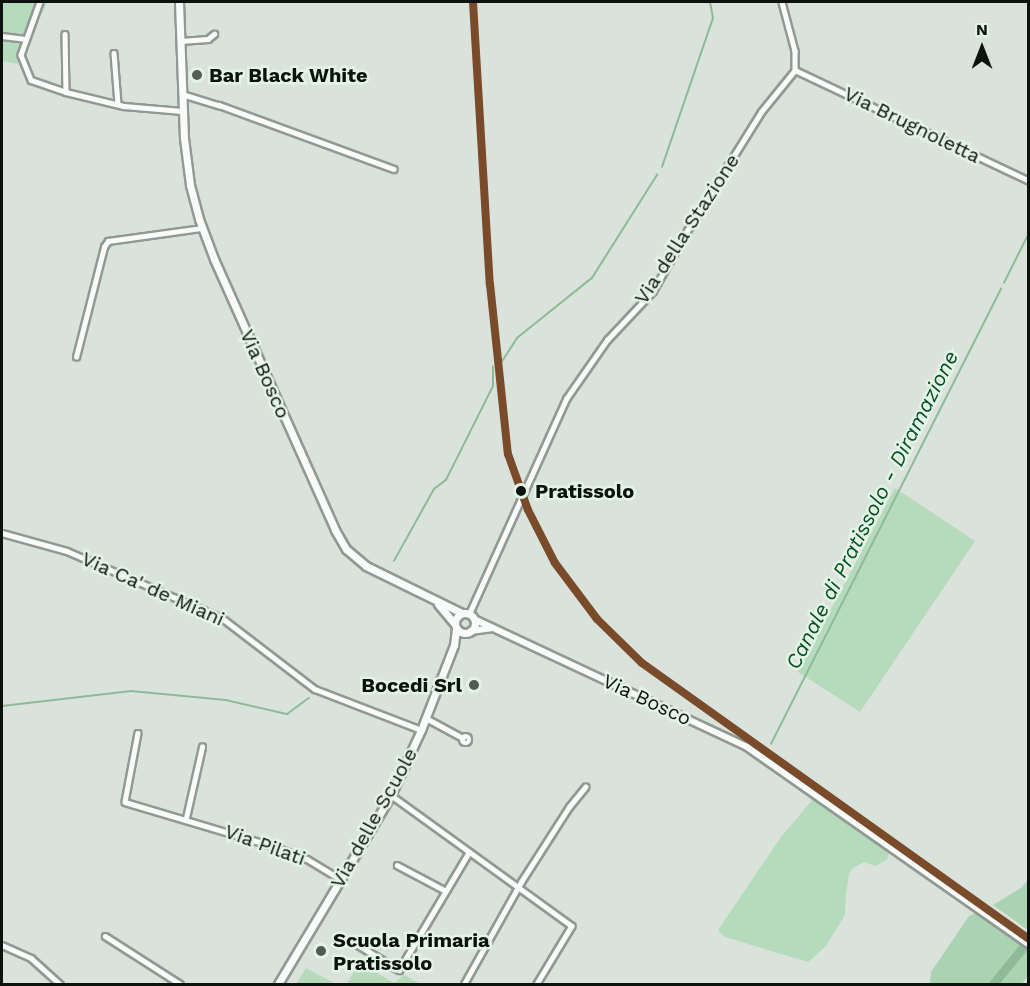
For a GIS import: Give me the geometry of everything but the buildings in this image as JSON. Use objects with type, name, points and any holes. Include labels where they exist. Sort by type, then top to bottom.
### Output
[{"type":"main road","name":"Via Bosco","points":[[179,2],[181,94],[188,174],[202,228],[339,538],[354,558],[434,601],[747,747],[1029,944]]},
{"type":"main road","name":"Via Bosco","points":[[434,601],[456,626],[469,632],[496,629]]},
{"type":"main road","points":[[456,626],[457,617],[468,615],[474,625],[469,632]]},
{"type":"main road","name":"Via delle Scuole","points":[[278,984],[391,795],[426,718],[454,645],[456,626]]},
{"type":"main road","name":"Via delle Scuole","points":[[454,645],[469,632]]},
{"type":"street","points":[[40,2],[21,55],[31,80],[66,92],[118,104],[182,111]]},
{"type":"street","points":[[782,2],[795,51],[795,70]]},
{"type":"street","points":[[65,34],[66,92]]},
{"type":"street","points":[[180,41],[208,39],[214,34]]},
{"type":"street","points":[[2,36],[25,39]]},
{"type":"street","points":[[114,53],[118,104]]},
{"type":"street","name":"Via Brugnoletta","points":[[795,70],[1029,180]]},
{"type":"street","name":"Via della Stazione","points":[[468,615],[566,399],[607,340],[653,291],[687,231],[761,112],[795,70]]},
{"type":"street","points":[[181,94],[219,105],[394,169]]},
{"type":"street","points":[[76,357],[104,247],[108,242],[202,228]]},
{"type":"street","name":"Via Ca' de Miani","points":[[2,533],[67,551],[222,618],[315,689],[421,730]]},
{"type":"street","points":[[426,718],[463,738]]},
{"type":"street","name":"Via Pilati","points":[[138,733],[125,802],[186,818],[307,860],[340,879]]},
{"type":"street","points":[[186,818],[202,747]]},
{"type":"street","points":[[464,984],[518,887],[569,807],[585,787]]},
{"type":"street","points":[[391,795],[572,926],[537,984]]},
{"type":"street","points":[[394,977],[469,852]]},
{"type":"street","points":[[397,865],[446,891]]},
{"type":"street","points":[[105,936],[180,984]]},
{"type":"street","points":[[352,942],[399,970]]},
{"type":"street","points":[[2,945],[38,963],[60,984]]},
{"type":"green space","points":[[2,2],[47,2],[18,64],[2,61]]},
{"type":"green space","points":[[895,488],[975,541],[860,712],[798,672]]},
{"type":"green space","points":[[813,799],[890,850],[887,860],[875,866],[864,862],[853,868],[849,874],[845,915],[826,946],[808,962],[725,937],[718,930],[781,837]]},
{"type":"green space","points":[[1028,880],[1028,930],[993,905],[1021,888]]},
{"type":"green space","points":[[978,912],[1028,950],[1028,976],[1022,984],[930,984],[931,972],[969,916]]},
{"type":"green space","points":[[359,962],[394,983],[404,975],[421,984],[347,984]]},
{"type":"green space","points":[[306,968],[336,984],[296,984]]},
{"type":"waterway","points":[[662,167],[713,18],[710,2]]},
{"type":"waterway","points":[[501,363],[517,338],[592,278],[657,175]]},
{"type":"waterway","name":"Canale di Pratissolo - Diramazione","points":[[1004,283],[1028,235]]},
{"type":"waterway","name":"Canale di Pratissolo - Diramazione","points":[[771,744],[1001,289]]},
{"type":"waterway","points":[[394,561],[434,489],[446,480],[493,386],[493,367]]},
{"type":"waterway","points":[[2,706],[131,691],[226,700],[287,714],[309,698]]},
{"type":"waterway","points":[[993,984],[1028,941]]},
{"type":"transit line","points":[[473,2],[490,284],[508,454],[528,510],[555,563],[597,619],[642,663],[1028,938]]},
{"type":"place","name":"Bar Black White","points":[[197,75]]},
{"type":"place","name":"Pratissolo","points":[[521,491]]},
{"type":"place","name":"Bocedi Srl","points":[[474,685]]},
{"type":"place","name":"Scuola Primaria Pratissolo","points":[[321,951]]}]
